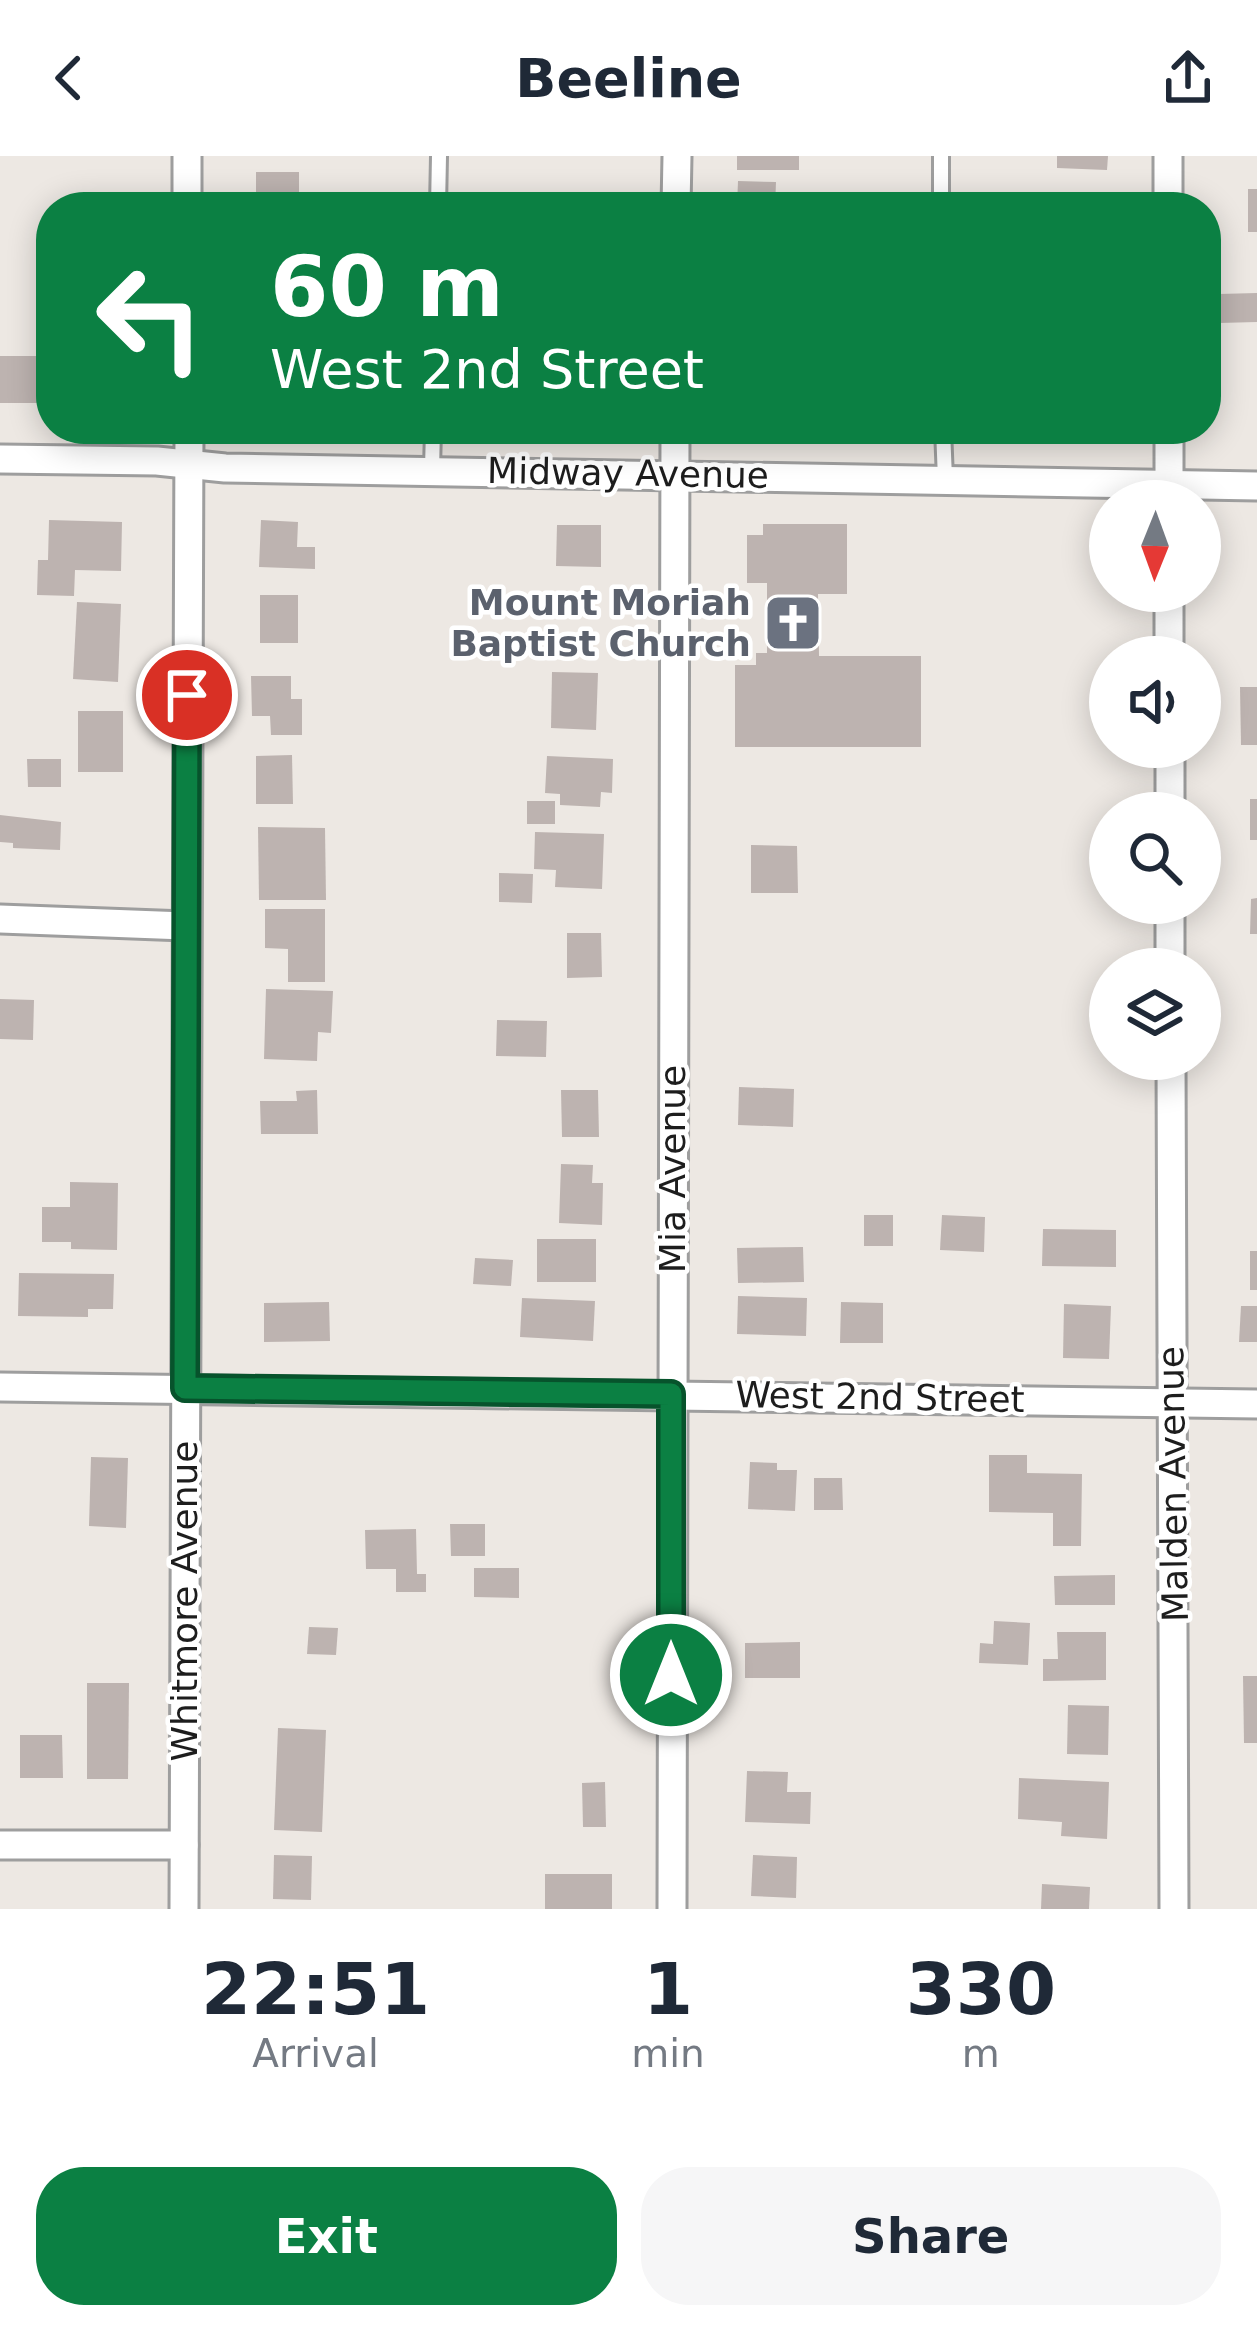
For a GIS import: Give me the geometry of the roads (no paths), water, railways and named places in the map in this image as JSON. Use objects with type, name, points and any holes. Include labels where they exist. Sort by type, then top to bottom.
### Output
[{"type":"street","points":[[187,156],[187,192]]},
{"type":"street","points":[[676,156],[676,192]]},
{"type":"street","points":[[1168,156],[1168,192]]},
{"type":"street","name":"Whitmore Avenue","points":[[184,1909],[189,444]]},
{"type":"street","name":"Mia Avenue","points":[[672,1909],[675,444]]},
{"type":"street","points":[[1169,444],[1169,480]]},
{"type":"street","name":"Midway Avenue","points":[[0,459],[945,479],[1089,487]]},
{"type":"street","name":"Midway Avenue","points":[[1221,488],[1257,486]]},
{"type":"street","points":[[0,919],[185,926]]},
{"type":"street","name":"Malden Avenue","points":[[1171,1080],[1174,1909]]},
{"type":"street","name":"West 2nd Street","points":[[0,1387],[1257,1404]]},
{"type":"street","points":[[0,1845],[184,1845]]},
{"type":"lane","points":[[438,192],[439,156]]},
{"type":"lane","points":[[940,156],[941,192]]},
{"type":"lane","points":[[433,469],[434,444]]},
{"type":"lane","points":[[944,444],[945,479]]},
{"type":"place","name":"Mount Moriah Baptist Church","points":[[793,623]]}]
